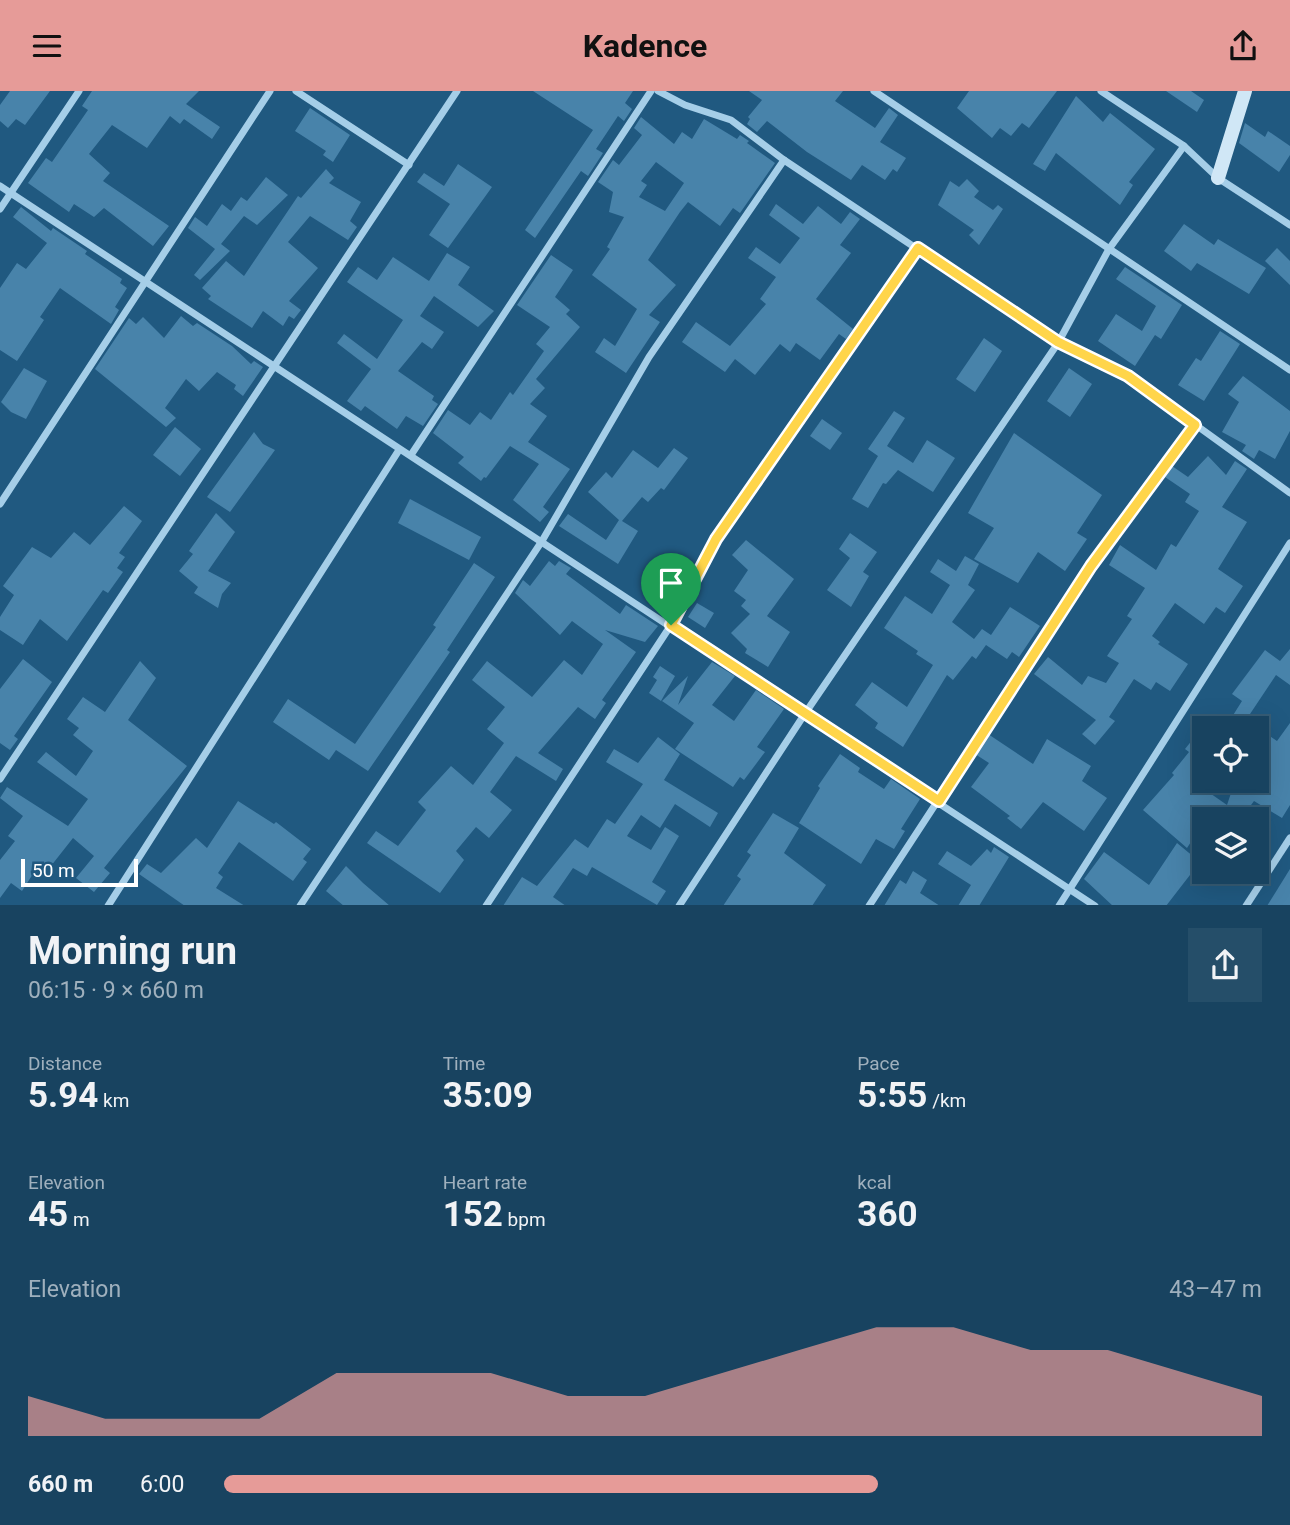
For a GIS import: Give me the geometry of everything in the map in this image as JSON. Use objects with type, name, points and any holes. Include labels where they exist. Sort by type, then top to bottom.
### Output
[{"type":"street","points":[[0,209],[79,91]]},
{"type":"street","points":[[0,504],[147,283],[270,91]]},
{"type":"street","points":[[296,91],[409,166]]},
{"type":"street","points":[[411,455],[651,91]]},
{"type":"street","points":[[658,91],[685,106],[731,120],[785,160],[1058,342],[1128,376],[1290,493]]},
{"type":"street","points":[[874,91],[1290,370]]},
{"type":"street","points":[[1101,91],[1184,146],[1218,178],[1290,225]]},
{"type":"street","points":[[1218,178],[1245,91]]},
{"type":"street","points":[[0,779],[277,367],[455,92]]},
{"type":"street","points":[[679,905],[804,715],[1058,342],[1109,249],[1184,146]]},
{"type":"street","points":[[300,905],[542,541],[649,357],[785,160]]},
{"type":"street","points":[[0,186],[1095,905]]},
{"type":"street","points":[[486,905],[671,625],[716,539],[918,248]]},
{"type":"street","points":[[869,905],[1091,566],[1195,425]]},
{"type":"street","points":[[108,905],[399,450]]},
{"type":"street","points":[[1059,905],[1290,543]]},
{"type":"street","points":[[1246,905],[1290,838]]},
{"type":"building","points":[[10,91],[50,91],[25,125],[16,119],[8,128],[0,121],[0,105]]},
{"type":"building","points":[[92,91],[199,91],[186,104],[220,127],[212,139],[184,119],[180,124],[170,116],[147,148],[112,125],[89,154],[110,173],[103,181],[169,226],[153,246],[104,208],[94,217],[74,204],[69,212],[28,183],[46,158],[52,162],[88,110],[82,106]]},
{"type":"building","points":[[533,91],[633,91],[625,103],[632,109],[624,121],[618,116],[596,149],[603,153],[588,176],[581,171],[535,238],[525,230],[593,130]]},
{"type":"building","points":[[749,91],[843,91],[835,101],[875,128],[889,108],[898,115],[880,142],[906,158],[897,172],[893,169],[885,180],[862,165],[851,180],[807,152],[767,121],[757,132],[747,124],[750,119],[748,117],[762,100]]},
{"type":"building","points":[[969,91],[1057,91],[1029,128],[1022,123],[1011,136],[1000,128],[992,138],[957,108]]},
{"type":"building","points":[[1166,91],[1191,91],[1204,100],[1197,112]]},
{"type":"building","points":[[1076,96],[1103,122],[1110,113],[1155,149],[1129,182],[1133,185],[1120,205],[1056,153],[1045,171],[1033,164]]},
{"type":"building","points":[[310,108],[350,135],[333,162],[323,155],[326,151],[295,131]]},
{"type":"building","points":[[641,117],[674,144],[682,132],[692,139],[704,119],[737,139],[740,135],[775,163],[740,213],[733,208],[720,226],[688,202],[680,212],[648,260],[676,285],[649,315],[660,322],[626,373],[595,352],[604,338],[615,346],[637,309],[592,275],[610,249],[607,247],[624,217],[609,212],[613,192],[598,182],[613,160],[619,165],[642,135],[634,128]],"holes":[[[656,162],[684,183],[665,211],[639,197],[647,185],[641,181]]]},
{"type":"building","points":[[1245,123],[1265,137],[1268,131],[1290,146],[1290,155],[1279,172],[1239,143]]},
{"type":"building","points":[[458,164],[492,187],[448,248],[429,235],[450,204],[417,182],[424,173],[444,186]]},
{"type":"building","points":[[326,169],[334,178],[329,183],[361,202],[350,221],[357,227],[348,240],[310,216],[288,242],[318,268],[289,301],[301,310],[294,319],[289,316],[283,326],[263,311],[252,328],[208,299],[211,296],[202,288],[226,261],[244,276],[298,196],[301,198]]},
{"type":"building","points":[[266,177],[288,195],[257,225],[244,216],[221,244],[230,251],[200,280],[194,275],[215,249],[188,228],[195,217],[207,226],[222,204],[231,211],[241,197],[247,201]]},
{"type":"building","points":[[967,179],[979,191],[974,197],[993,210],[998,205],[1003,209],[979,245],[969,235],[974,230],[938,205],[950,181],[959,187]]},
{"type":"building","points":[[776,204],[803,224],[818,206],[841,224],[850,212],[860,219],[840,245],[851,253],[816,299],[853,329],[846,339],[839,334],[820,360],[796,343],[790,352],[780,344],[755,375],[735,359],[725,372],[682,342],[696,322],[730,346],[766,304],[760,299],[776,277],[748,258],[756,247],[780,264],[800,238],[769,215]]},
{"type":"building","points":[[21,207],[51,231],[53,228],[87,251],[85,254],[122,279],[120,283],[127,288],[115,307],[119,310],[111,324],[60,288],[40,317],[44,320],[17,361],[0,350],[0,288],[17,263],[26,269],[47,243],[13,217]]},
{"type":"building","points":[[1184,224],[1214,245],[1218,239],[1266,268],[1249,294],[1197,263],[1191,271],[1164,251]]},
{"type":"building","points":[[1277,248],[1290,261],[1290,285],[1265,261]]},
{"type":"building","points":[[447,253],[470,267],[458,285],[494,311],[478,327],[434,296],[420,316],[444,332],[432,349],[422,342],[398,371],[434,396],[432,400],[438,404],[423,426],[406,416],[397,429],[365,406],[361,411],[347,401],[371,369],[337,343],[344,334],[377,359],[403,320],[347,282],[358,267],[377,280],[393,257],[429,281]]},
{"type":"building","points":[[551,255],[573,270],[555,297],[570,310],[566,314],[580,327],[536,379],[545,388],[530,404],[547,416],[528,442],[570,469],[543,507],[549,512],[540,522],[513,500],[539,464],[510,446],[481,481],[458,463],[464,457],[433,433],[448,410],[470,425],[480,412],[491,420],[510,392],[513,395],[544,351],[536,344],[550,327],[517,305]]},
{"type":"building","points":[[1125,267],[1182,305],[1161,339],[1155,335],[1135,366],[1098,341],[1116,314],[1142,331],[1156,306],[1116,279]]},
{"type":"building","points":[[181,316],[193,326],[197,323],[232,346],[251,364],[254,361],[263,367],[243,396],[234,389],[236,385],[217,372],[199,391],[186,379],[165,408],[176,418],[166,427],[95,369],[129,318],[136,324],[143,317],[164,338]]},
{"type":"building","points":[[1220,331],[1240,344],[1204,401],[1178,385],[1196,358],[1201,361]]},
{"type":"building","points":[[984,338],[1002,351],[975,392],[956,379]]},
{"type":"building","points":[[24,368],[47,381],[26,419],[11,412],[1,402]]},
{"type":"building","points":[[1069,368],[1092,384],[1070,417],[1047,401]]},
{"type":"building","points":[[1243,376],[1290,411],[1290,431],[1275,459],[1259,450],[1254,459],[1242,451],[1246,445],[1222,432],[1239,402],[1228,394]]},
{"type":"building","points":[[894,411],[905,418],[887,446],[913,463],[927,440],[955,458],[933,492],[898,470],[886,484],[883,483],[868,508],[852,499],[878,456],[868,449]]},
{"type":"building","points":[[822,419],[842,433],[830,450],[810,436]]},
{"type":"building","points":[[175,427],[201,449],[180,476],[153,455]]},
{"type":"building","points":[[254,432],[263,444],[275,450],[230,512],[207,497]]},
{"type":"building","points":[[1014,433],[1102,495],[1077,533],[1087,539],[1065,571],[1038,552],[1018,583],[974,559],[994,528],[968,513]]},
{"type":"building","points":[[674,448],[688,458],[664,490],[661,488],[648,502],[642,497],[622,521],[638,531],[618,564],[559,526],[568,514],[606,540],[619,520],[588,492],[606,472],[612,478],[633,450],[658,468]]},
{"type":"building","points":[[1208,456],[1226,475],[1235,461],[1247,469],[1222,507],[1247,522],[1218,569],[1243,586],[1225,613],[1216,607],[1204,624],[1175,603],[1152,636],[1160,642],[1158,644],[1188,664],[1170,691],[1156,682],[1151,690],[1134,679],[1109,717],[1115,721],[1095,745],[1082,734],[1096,720],[1034,674],[1048,657],[1082,685],[1088,676],[1106,683],[1119,663],[1107,656],[1132,619],[1127,616],[1145,588],[1109,565],[1120,545],[1156,570],[1171,544],[1176,547],[1199,511],[1185,502],[1190,494],[1165,477],[1172,466],[1188,477]]},
{"type":"building","points":[[410,499],[481,537],[469,560],[398,523]]},
{"type":"building","points":[[124,506],[142,521],[119,553],[125,557],[117,568],[123,572],[108,593],[103,590],[67,641],[40,619],[23,645],[0,630],[0,617],[14,595],[3,586],[32,547],[51,558],[74,532],[90,545]]},
{"type":"building","points":[[216,513],[235,532],[208,571],[231,583],[222,594],[218,608],[194,593],[198,587],[179,571],[193,554],[189,551]]},
{"type":"building","points":[[850,533],[877,552],[863,572],[869,576],[851,607],[827,590],[850,558],[839,549]]},
{"type":"building","points":[[746,540],[794,579],[767,616],[790,632],[768,667],[745,653],[747,649],[731,633],[750,614],[741,606],[746,600],[734,591],[748,570],[732,555]]},
{"type":"building","points":[[965,556],[979,564],[968,585],[975,590],[952,622],[974,639],[982,629],[991,635],[1010,607],[1040,626],[1019,657],[1012,652],[1007,659],[986,645],[976,659],[972,656],[953,680],[947,675],[903,747],[875,728],[878,723],[855,705],[872,682],[907,707],[933,665],[916,654],[918,651],[884,628],[905,596],[932,614],[950,585],[930,572],[938,559],[956,571]]},
{"type":"building","points":[[549,561],[555,566],[559,561],[571,568],[566,574],[620,614],[626,605],[658,626],[645,642],[605,630],[636,652],[602,700],[606,703],[595,719],[578,707],[538,753],[563,769],[556,781],[516,756],[490,792],[512,810],[489,838],[476,827],[456,851],[464,860],[440,893],[367,843],[376,831],[398,846],[426,810],[418,802],[451,766],[473,785],[504,743],[487,729],[505,707],[472,680],[487,661],[532,697],[564,660],[582,675],[603,644],[572,621],[560,635],[515,593],[523,580],[530,586]]},
{"type":"building","points":[[474,563],[495,577],[447,650],[450,652],[368,771],[336,750],[329,760],[273,722],[288,699],[355,744],[436,627],[433,625]]},
{"type":"building","points":[[697,603],[714,613],[705,628],[688,617]]},
{"type":"building","points":[[1290,649],[1290,685],[1276,675],[1249,716],[1233,716],[1242,701],[1232,694],[1265,650],[1280,661]]},
{"type":"building","points":[[23,659],[52,682],[14,736],[18,739],[10,750],[0,743],[0,689]]},
{"type":"building","points":[[140,661],[156,678],[128,720],[187,766],[104,868],[110,873],[94,892],[76,878],[94,856],[73,838],[47,871],[38,866],[22,891],[11,883],[0,898],[0,860],[15,841],[8,836],[23,816],[0,798],[7,787],[68,826],[88,799],[37,762],[46,752],[76,776],[93,751],[73,735],[79,728],[67,719],[83,697],[105,712]]},
{"type":"building","points":[[712,662],[735,676],[712,705],[734,721],[756,690],[784,709],[757,747],[765,752],[744,780],[740,777],[733,787],[675,749],[694,723],[662,701],[688,676],[678,705]]},
{"type":"building","points":[[660,666],[675,676],[661,701],[649,693],[657,680],[653,677]]},
{"type":"building","points":[[1290,723],[1290,805],[1282,818],[1269,810],[1269,807],[1254,801],[1250,807],[1192,807],[1192,840],[1187,848],[1143,810],[1174,775],[1172,773],[1189,752],[1185,749],[1192,740],[1192,793],[1210,793],[1227,805],[1231,793],[1269,793],[1269,736],[1277,741]]},
{"type":"building","points":[[988,734],[1033,764],[1047,739],[1091,766],[1082,781],[1107,798],[1084,831],[1043,802],[1021,829],[1007,818],[1010,816],[971,787],[989,763],[975,754]]},
{"type":"building","points":[[658,737],[680,754],[664,780],[718,813],[710,827],[675,804],[660,828],[641,815],[627,836],[651,850],[665,827],[679,836],[652,882],[666,891],[657,905],[592,867],[587,876],[573,868],[553,897],[565,905],[504,905],[522,877],[537,886],[575,839],[588,848],[607,819],[615,824],[643,784],[606,762],[614,749],[638,763]]},
{"type":"building","points":[[840,754],[860,768],[858,772],[884,789],[891,779],[920,799],[901,829],[905,831],[894,849],[876,839],[861,864],[799,823],[820,788],[818,786]]},
{"type":"building","points":[[238,801],[274,824],[276,822],[311,849],[303,859],[307,862],[293,881],[239,842],[218,873],[223,877],[216,888],[243,905],[184,905],[139,874],[147,864],[161,873],[196,838],[207,848]]},
{"type":"building","points":[[773,813],[799,828],[784,853],[826,885],[813,905],[724,905],[741,879],[737,876],[751,855],[747,852]]},
{"type":"building","points":[[1177,843],[1192,855],[1192,872],[1167,905],[1112,905],[1084,879],[1104,852],[1149,885]]},
{"type":"building","points":[[994,847],[1009,857],[980,905],[959,905],[971,885],[938,864],[947,851],[971,866],[987,849],[991,853]]},
{"type":"building","points":[[346,866],[389,905],[343,905],[326,891]]},
{"type":"building","points":[[1290,869],[1290,905],[1268,905]]},
{"type":"building","points":[[913,871],[927,880],[920,893],[938,905],[885,905],[900,880],[906,884]]},
{"type":"route","points":[[918,248],[1058,342],[1128,376],[1195,425],[1091,566],[939,801],[804,715],[671,625],[716,539],[918,248]]}]
